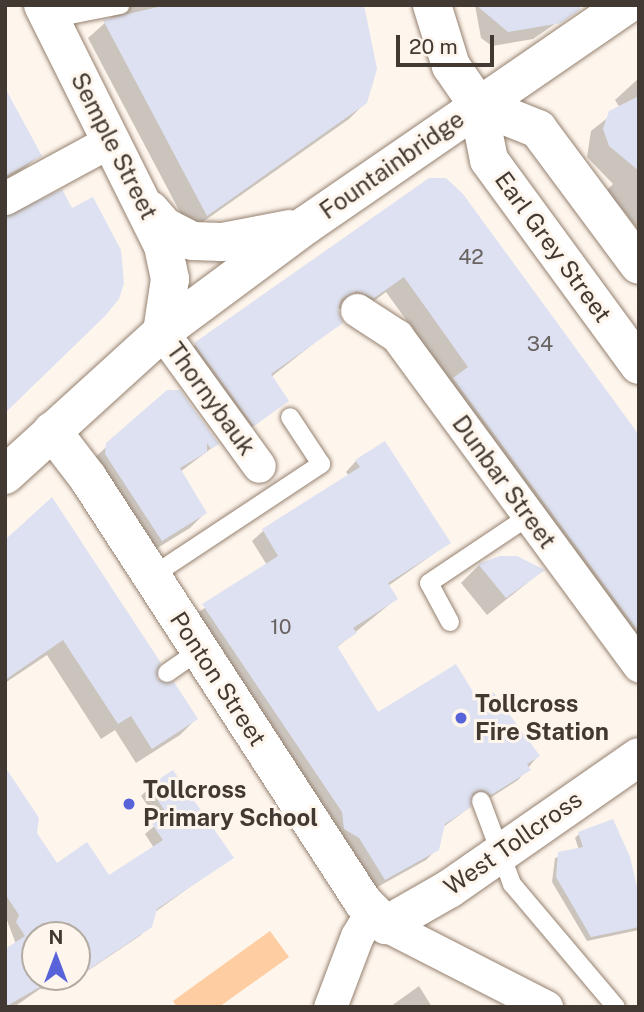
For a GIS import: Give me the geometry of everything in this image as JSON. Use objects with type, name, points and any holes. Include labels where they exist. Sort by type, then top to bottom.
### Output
[{"type":"street","points":[[432,5],[451,66],[478,105],[538,129],[639,265]]},
{"type":"street","name":"Fountainbridge","points":[[5,475],[162,332],[306,225],[626,5]]},
{"type":"street","name":"Semple Street","points":[[47,12],[144,202],[163,246],[168,291],[162,332]]},
{"type":"street","name":"Earl Grey Street","points":[[478,105],[489,160],[639,365]]},
{"type":"street","points":[[5,198],[112,140]]},
{"type":"street","name":"Fountainbridge","points":[[144,202],[165,227],[192,241],[250,238],[306,225]]},
{"type":"street","name":"Dunbar Street","points":[[357,310],[397,336],[639,666]]},
{"type":"street","name":"Thornybauk","points":[[162,332],[259,466]]},
{"type":"street","name":"Ponton Street","points":[[52,430],[379,919]]},
{"type":"street","name":"West Tollcross","points":[[379,919],[449,889],[639,757]]},
{"type":"street","points":[[330,1007],[357,936],[379,919],[540,1005]]},
{"type":"lane","points":[[47,12],[121,5]]},
{"type":"lane","points":[[152,576],[321,464],[290,417]]},
{"type":"lane","points":[[450,622],[429,583],[529,516]]},
{"type":"lane","points":[[167,673],[200,650]]},
{"type":"lane","points":[[481,801],[498,854],[512,884],[616,1007]]},
{"type":"shaded area","points":[[270,931],[289,957],[219,1007],[177,1007],[173,1001]]},
{"type":"building","points":[[166,5],[364,5],[377,69],[367,103],[207,216],[103,20]]},
{"type":"building","points":[[476,5],[580,5],[580,10],[561,23],[508,32]]},
{"type":"building","points":[[5,88],[42,156],[5,176]]},
{"type":"building","points":[[639,96],[639,171],[609,146],[603,129],[609,111]]},
{"type":"building","points":[[429,178],[446,178],[463,194],[639,435],[639,632],[453,378],[468,367],[404,277],[374,298],[357,291],[341,299],[338,310],[343,323],[271,374],[289,401],[254,426],[194,343]]},
{"type":"building","points":[[62,189],[72,208],[93,197],[121,250],[124,283],[119,299],[105,316],[5,413],[5,217]]},
{"type":"building","points":[[167,390],[180,390],[219,444],[211,449],[207,443],[207,452],[180,468],[207,513],[162,541],[105,454],[106,443]]},
{"type":"building","points":[[385,441],[451,543],[388,583],[398,599],[353,628],[357,633],[337,646],[378,712],[456,664],[478,700],[493,692],[540,756],[527,764],[531,770],[491,795],[482,790],[473,793],[471,807],[445,824],[439,850],[385,880],[359,838],[344,829],[342,812],[202,604],[278,556],[262,529],[360,467],[355,460]]},
{"type":"building","points":[[52,497],[161,663],[157,679],[174,682],[198,719],[152,749],[131,716],[118,724],[63,640],[5,680],[5,540]]},
{"type":"building","points":[[500,556],[517,556],[545,570],[506,598],[478,564]]},
{"type":"building","points":[[5,767],[39,818],[37,833],[57,863],[87,842],[109,875],[163,840],[152,824],[167,814],[148,786],[173,770],[234,858],[157,909],[152,927],[91,968],[91,921],[21,921],[21,930],[16,922],[19,915],[5,894]]},
{"type":"building","points":[[613,819],[630,857],[639,895],[639,927],[591,937],[556,877],[558,852],[583,847],[578,832]]},
{"type":"building","points":[[21,939],[21,991],[33,991],[5,1007],[5,949]]},
{"type":"place","name":"Tollcross Fire Station","points":[[461,718]]},
{"type":"place","name":"Tollcross Primary School","points":[[129,804]]}]
